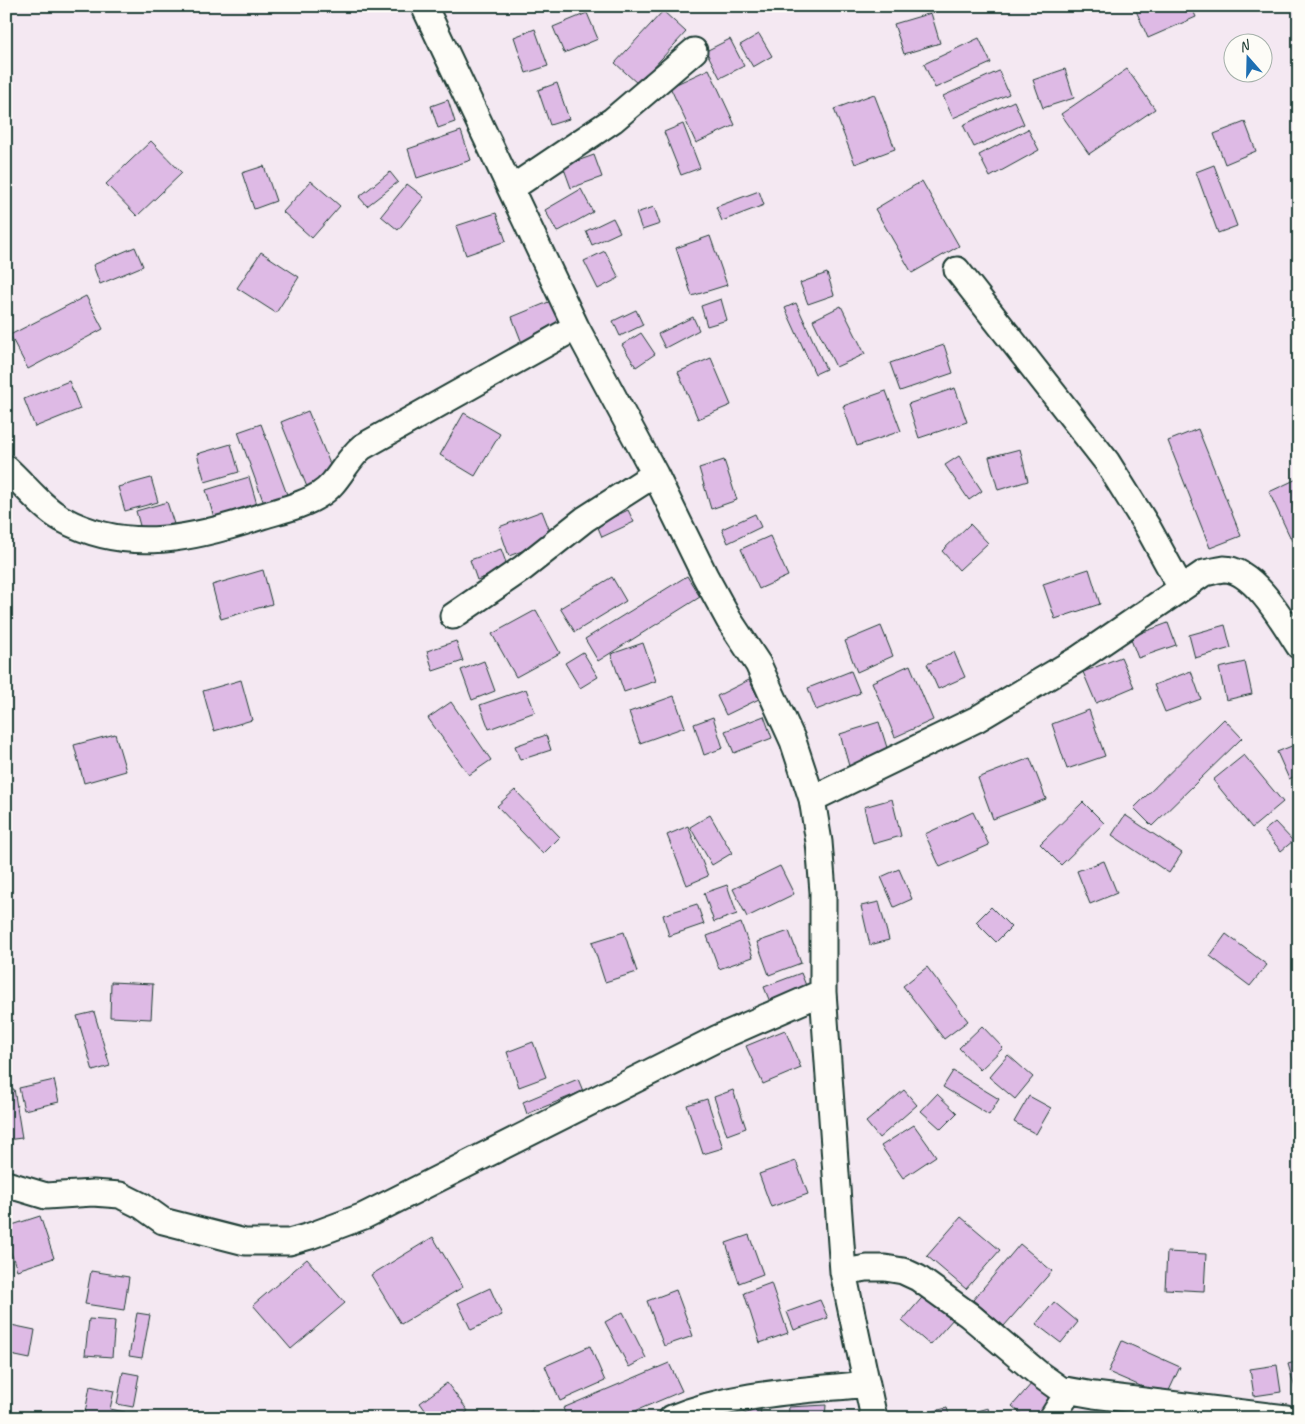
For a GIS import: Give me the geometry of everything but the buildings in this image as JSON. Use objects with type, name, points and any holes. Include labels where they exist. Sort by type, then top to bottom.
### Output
[{"type":"street","points":[[424,6],[512,188],[576,327],[655,474],[705,576],[729,620],[758,664],[793,741],[812,799],[819,842],[822,892],[823,992],[843,1272],[874,1418]]},
{"type":"street","points":[[512,188],[613,120],[694,51]]},
{"type":"street","points":[[957,270],[1107,462],[1147,526],[1181,588]]},
{"type":"street","points":[[6,468],[41,504],[61,518],[81,528],[113,535],[164,541],[199,536],[299,504],[320,495],[333,482],[350,459],[362,448],[576,327]]},
{"type":"street","points":[[453,616],[522,568],[585,519],[655,474]]},
{"type":"street","points":[[812,799],[977,720],[1078,659],[1204,573],[1225,569],[1246,576],[1269,602],[1299,646]]},
{"type":"street","points":[[6,1184],[46,1196],[109,1193],[120,1195],[142,1206],[163,1221],[245,1242],[289,1242],[364,1216],[718,1038],[823,992]]},
{"type":"street","points":[[843,1272],[885,1268],[903,1271],[918,1278],[997,1337],[1049,1382],[1069,1391],[1286,1418]]},
{"type":"street","points":[[672,1418],[701,1407],[742,1397],[867,1384]]},
{"type":"street","points":[[1052,1418],[1069,1391]]}]
